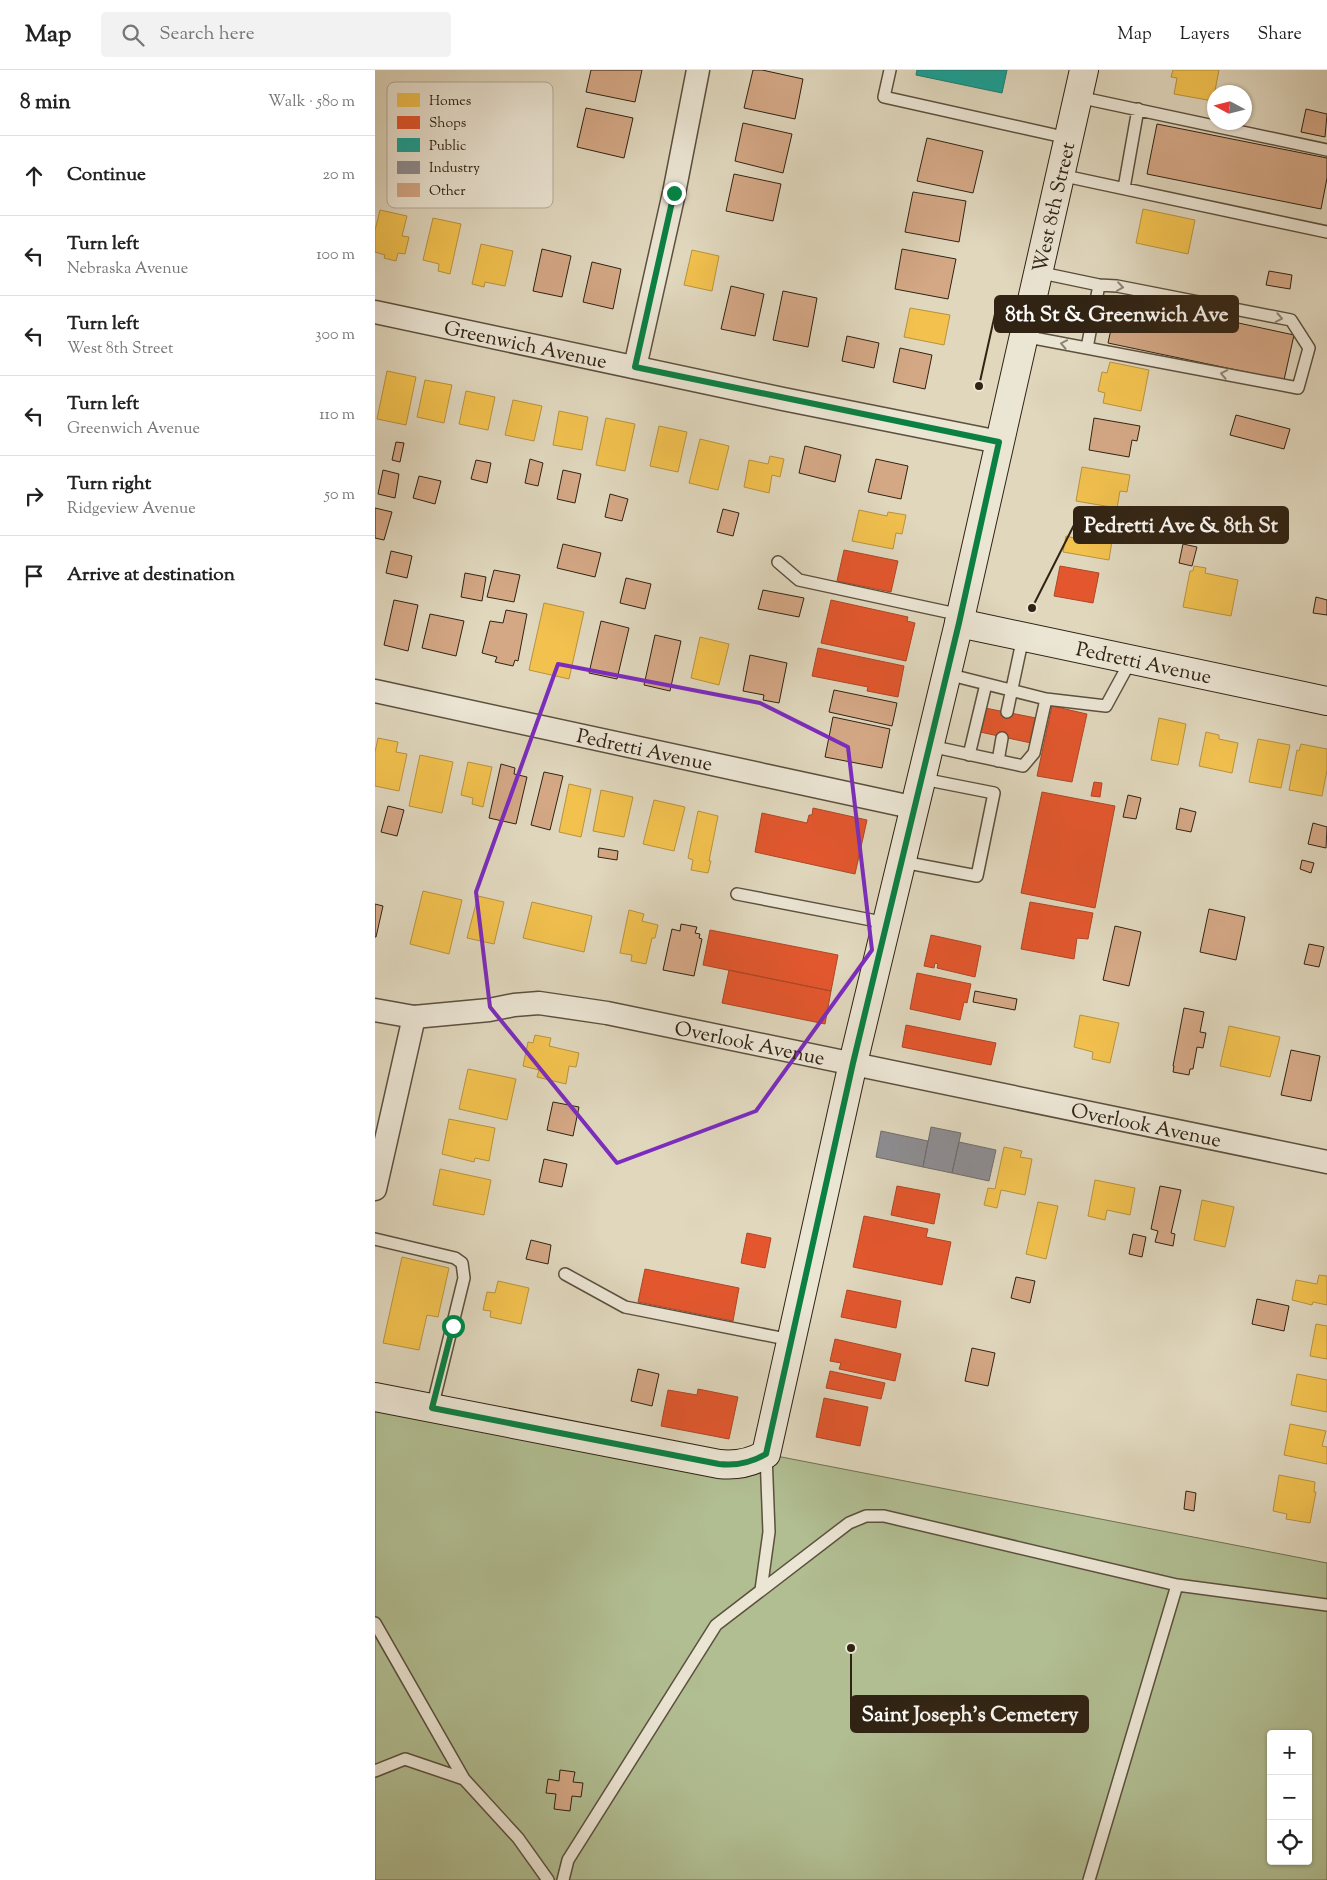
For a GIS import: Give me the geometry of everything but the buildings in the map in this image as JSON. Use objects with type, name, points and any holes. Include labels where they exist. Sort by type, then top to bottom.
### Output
[{"type":"street","points":[[635,367],[674,193],[697,70]]},
{"type":"street","name":"West 8th Street","points":[[766,1454],[853,1063],[903,862],[960,619],[1083,70]]},
{"type":"street","name":"Greenwich Avenue","points":[[375,312],[999,442]]},
{"type":"street","name":"Pedretti Avenue","points":[[960,619],[1023,637],[1327,701]]},
{"type":"street","name":"Pedretti Avenue","points":[[375,691],[916,808]]},
{"type":"street","name":"Overlook Avenue","points":[[375,1010],[414,1018],[539,1003],[607,1013],[1327,1162]]},
{"type":"street","points":[[375,1189],[414,1018]]},
{"type":"street","points":[[375,1396],[719,1464],[735,1465],[754,1462],[766,1454]]},
{"type":"lane","points":[[890,70],[884,97],[1068,138]]},
{"type":"lane","points":[[1077,97],[1327,150]]},
{"type":"lane","points":[[1123,188],[1138,110]]},
{"type":"lane","points":[[1059,175],[1327,232]]},
{"type":"lane","points":[[1023,336],[1298,388],[1309,348],[1291,320],[1037,272]]},
{"type":"lane","points":[[1087,348],[1099,285]]},
{"type":"lane","points":[[778,562],[799,580],[960,619]]},
{"type":"lane","points":[[1007,712],[1023,637]]},
{"type":"lane","points":[[947,674],[1046,699],[1106,706],[1131,660]]},
{"type":"lane","points":[[969,755],[986,684]]},
{"type":"lane","points":[[930,746],[1023,766],[1034,754],[1046,699]]},
{"type":"lane","points":[[997,761],[1002,738]]},
{"type":"lane","points":[[903,862],[977,876],[994,793],[923,779]]},
{"type":"lane","points":[[737,894],[887,923]]},
{"type":"lane","points":[[375,1239],[455,1258],[462,1263],[464,1278],[432,1408]]},
{"type":"lane","points":[[565,1274],[625,1307],[791,1340]]},
{"type":"lane","points":[[761,1590],[769,1532],[766,1454]]},
{"type":"lane","points":[[563,1880],[568,1860],[716,1625],[849,1523],[866,1516],[884,1516],[1177,1585],[1327,1606]]},
{"type":"lane","points":[[1089,1880],[1177,1585]]},
{"type":"lane","points":[[375,1622],[464,1780],[518,1838],[548,1880]]},
{"type":"lane","points":[[375,1771],[405,1759],[464,1780]]},
{"type":"highlighted area","points":[[558,664],[760,703],[848,747],[872,950],[756,1111],[617,1163],[490,1007],[476,892]]},
{"type":"green space","points":[[375,1397],[678,1457],[766,1454],[1327,1563],[1327,1880],[375,1880]]},
{"type":"place","name":"8th St & Greenwich Ave","points":[[979,386]]},
{"type":"place","name":"Pedretti Ave & 8th St","points":[[1032,608]]},
{"type":"place","name":"Saint Joseph’s Cemetery","points":[[851,1648]]},
{"type":"route","points":[[453,1326],[432,1408],[719,1464],[735,1465],[754,1462],[766,1454],[853,1063],[916,808],[999,442],[635,367],[674,193]]}]
